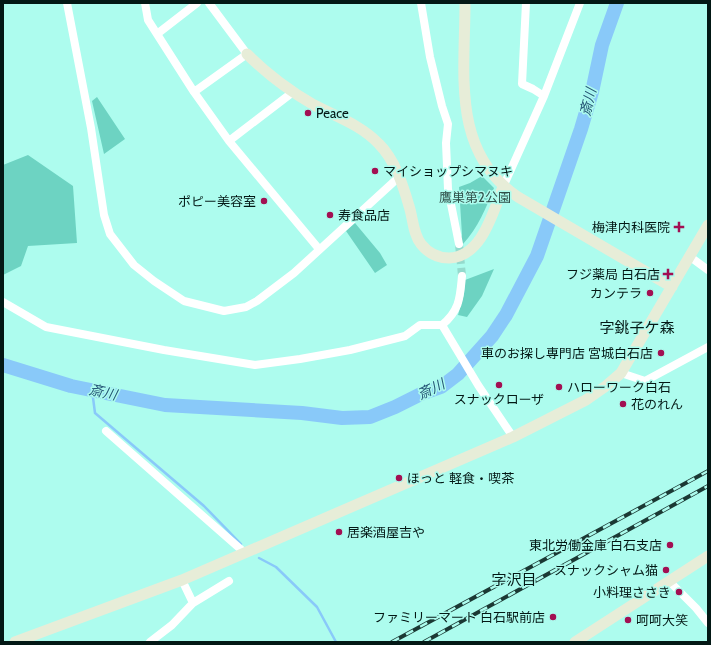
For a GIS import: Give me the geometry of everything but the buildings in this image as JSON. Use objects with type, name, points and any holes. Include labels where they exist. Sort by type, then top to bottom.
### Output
[{"type":"street","points":[[67,3],[92,128],[104,214],[110,234],[134,265],[154,281],[184,301],[224,311],[246,307],[266,296],[294,274],[319,249],[399,177]]},
{"type":"street","points":[[145,3],[148,20],[194,92],[229,141],[319,249]]},
{"type":"street","points":[[157,34],[197,3]]},
{"type":"street","points":[[209,3],[247,54],[269,76],[293,92],[364,131],[379,144],[392,159],[420,243],[431,255],[449,258],[465,253],[480,238],[544,96],[580,3]]},
{"type":"street","points":[[421,3],[430,57],[448,124],[446,143],[448,189],[459,244]]},
{"type":"street","points":[[465,3],[466,114],[474,143],[493,176],[504,187],[518,197],[672,287]]},
{"type":"street","points":[[526,3],[522,84],[533,88],[544,96]]},
{"type":"street","points":[[194,92],[247,54]]},
{"type":"street","points":[[229,141],[293,92]]},
{"type":"street","points":[[15,642],[182,580],[513,437],[586,400],[621,373],[708,225]]},
{"type":"street","points":[[689,256],[708,270]]},
{"type":"street","points":[[3,302],[46,327],[164,350],[255,365],[300,360],[350,350],[405,336],[420,325],[442,325],[455,312],[460,296],[462,276]]},
{"type":"street","points":[[442,325],[478,385],[513,437]]},
{"type":"street","points":[[621,373],[645,381],[708,347]]},
{"type":"street","points":[[106,431],[245,553]]},
{"type":"street","points":[[575,642],[708,556]]},
{"type":"street","points":[[182,580],[193,603]]},
{"type":"street","points":[[150,642],[172,625],[193,603],[229,581]]},
{"type":"street","points":[[669,581],[696,608],[708,623]]},
{"type":"green space","points":[[97,97],[125,139],[104,154],[92,101]]},
{"type":"green space","points":[[28,155],[73,186],[77,243],[28,246],[21,266],[3,275],[3,165]]},
{"type":"green space","name":"鷹巣第2公園","points":[[482,176],[494,188],[477,225],[463,244],[460,241],[462,235],[459,187]]},
{"type":"green space","points":[[355,223],[380,253],[387,265],[375,273],[346,231]]},
{"type":"green space","points":[[494,269],[482,296],[467,317],[458,315],[464,294],[465,280]]},
{"type":"waterway","name":"斎川","points":[[3,365],[71,386],[165,405],[302,413],[342,418],[370,417],[421,394],[441,387],[458,374],[492,336],[506,315],[537,256],[581,129],[592,92],[602,45],[617,3]]},
{"type":"waterway","points":[[92,390],[95,413],[204,506],[241,544]]},
{"type":"waterway","points":[[259,558],[276,567],[317,607],[336,642]]},
{"type":"tunnel","points":[[459,244],[462,276]]},
{"type":"railway","points":[[392,642],[708,471]]},
{"type":"railway","points":[[424,642],[708,486]]},
{"type":"place","name":"Peace","points":[[308,113]]},
{"type":"place","name":"マイショップシマヌキ","points":[[375,171]]},
{"type":"place","name":"ポピー美容室","points":[[264,201]]},
{"type":"place","name":"寿食品店","points":[[330,215]]},
{"type":"place","name":"梅津内科医院","points":[[679,227]]},
{"type":"place","name":"フジ薬局 白石店","points":[[668,274]]},
{"type":"place","name":"カンテラ","points":[[650,293]]},
{"type":"place","name":"車のお探し専門店 宮城白石店","points":[[661,353]]},
{"type":"place","name":"スナックローザ","points":[[499,385]]},
{"type":"place","name":"ハローワーク白石","points":[[559,387]]},
{"type":"place","name":"花のれん","points":[[623,404]]},
{"type":"place","name":"ほっと 軽食・喫茶","points":[[399,478]]},
{"type":"place","name":"居楽酒屋吉や","points":[[339,532]]},
{"type":"place","name":"東北労働金庫 白石支店","points":[[670,545]]},
{"type":"place","name":"スナックシャム猫","points":[[666,570]]},
{"type":"place","name":"小料理ささき","points":[[679,592]]},
{"type":"place","name":"ファミリーマート 白石駅前店","points":[[553,617]]},
{"type":"place","name":"呵呵大笑","points":[[628,620]]},
{"type":"district","name":"字銚子ケ森","points":[[637,328]]},
{"type":"district","name":"字沢目","points":[[514,580]]}]
